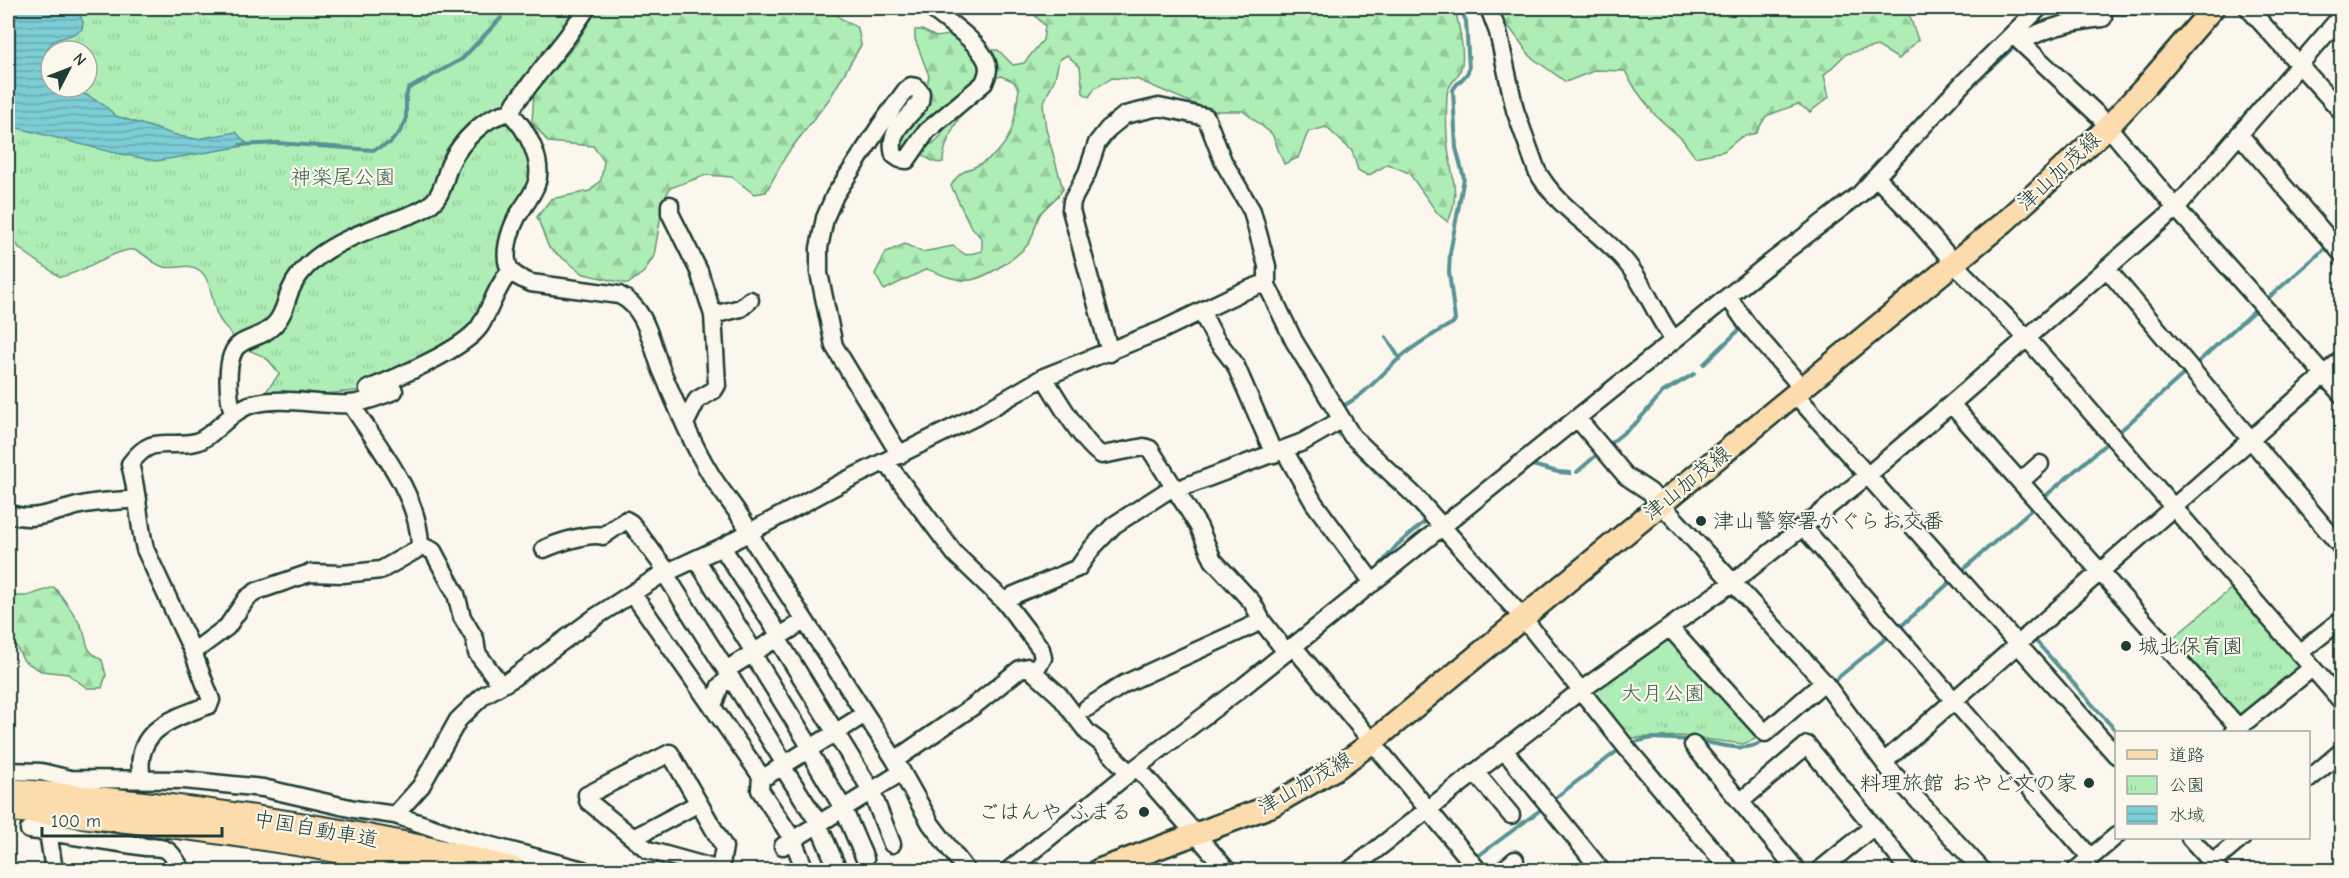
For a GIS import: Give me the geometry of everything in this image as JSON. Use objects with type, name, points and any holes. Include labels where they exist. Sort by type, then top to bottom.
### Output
[{"type":"highway","name":"中国自動車道","points":[[8,791],[239,815],[405,845],[514,870]]},
{"type":"highway","name":"中国自動車道","points":[[8,809],[80,815],[238,834],[438,870]]},
{"type":"main road","name":"津山加茂線","points":[[1099,870],[1271,806],[1337,768],[1371,743],[1955,264],[2107,128],[2213,8]]},
{"type":"street","points":[[510,113],[587,8]]},
{"type":"street","points":[[932,8],[975,46],[986,61],[988,73],[984,83],[927,131],[907,160],[894,155],[892,148],[896,130],[905,116],[920,102],[921,93],[916,87],[911,86],[906,90],[835,195],[825,218],[819,248],[819,273],[834,346],[893,459],[955,554],[1005,602],[1041,650],[1043,658],[1034,672]]},
{"type":"street","points":[[1489,8],[1498,32],[1515,110],[1542,180],[1573,214],[1625,261],[1674,340]]},
{"type":"street","points":[[1009,870],[1133,770],[1244,687],[1441,526],[1845,206],[1876,177],[1964,82],[2017,39],[2039,8]]},
{"type":"street","points":[[2248,8],[2342,112]]},
{"type":"street","points":[[1353,870],[1426,810],[1580,691],[1732,583],[1867,476],[1951,404],[2176,207],[2342,15]]},
{"type":"street","points":[[2017,39],[2046,30],[2103,18]]},
{"type":"street","points":[[2017,39],[2099,116],[2107,128],[2342,395]]},
{"type":"street","points":[[1110,353],[1071,210],[1072,201],[1087,173],[1097,143],[1108,129],[1125,115],[1159,107],[1206,117],[1223,160],[1252,211],[1267,266],[1267,285],[1290,333],[1352,436],[1415,496],[1523,618],[1580,691],[1730,870]]},
{"type":"street","points":[[233,413],[229,373],[232,354],[238,345],[258,338],[274,326],[284,312],[290,291],[300,275],[315,260],[338,244],[421,210],[434,201],[441,191],[456,151],[490,119],[502,113],[510,113],[527,135],[536,158],[538,172],[537,184],[516,220],[508,240],[507,259],[511,270],[519,278],[531,283],[619,295],[630,300],[640,312],[655,356],[709,472],[743,518],[756,545],[898,766],[931,824],[966,870]]},
{"type":"street","points":[[2238,134],[2342,255]]},
{"type":"street","points":[[1876,177],[2026,338],[2342,702]]},
{"type":"street","points":[[670,205],[670,213],[699,271],[713,315],[717,385],[714,390],[696,400],[685,424]]},
{"type":"street","points":[[2107,268],[2342,548]]},
{"type":"street","points":[[285,400],[301,392],[321,395],[364,391],[453,348],[479,328],[502,280],[511,270]]},
{"type":"street","points":[[395,815],[421,786],[458,720],[484,695],[597,616],[666,572],[722,547],[809,499],[893,459],[976,416],[1044,377],[1110,353],[1239,293],[1260,285],[1267,285]]},
{"type":"street","points":[[1728,297],[1799,392],[1867,476],[2115,754]]},
{"type":"street","points":[[713,315],[741,308],[750,300]]},
{"type":"street","points":[[1202,311],[1215,338],[1235,364],[1245,382],[1279,452],[1373,583]]},
{"type":"street","points":[[1884,762],[2342,359]]},
{"type":"street","points":[[1044,377],[1085,439],[1098,454],[1144,447],[1150,449],[1199,527],[1213,560],[1252,602],[1262,621],[1290,649],[1478,870]]},
{"type":"street","points":[[149,784],[140,759],[152,734],[167,721],[209,705],[211,700],[193,652],[145,549],[130,464],[139,452],[149,445],[197,442],[233,413],[250,405],[285,400],[310,404],[351,404],[394,391]]},
{"type":"street","points":[[193,652],[227,627],[247,598],[257,591],[310,573],[343,574],[381,570],[416,550],[420,545],[418,527],[407,494],[351,404]]},
{"type":"street","points":[[1951,404],[2100,571],[2236,730],[2312,668]]},
{"type":"street","points":[[1577,418],[1626,476],[1650,492],[1824,682],[1884,762],[1982,870]]},
{"type":"street","points":[[1005,602],[1014,595],[1077,568],[1114,525],[1176,488],[1279,452],[1303,442],[1341,420]]},
{"type":"street","points":[[2020,482],[2040,464]]},
{"type":"street","points":[[8,513],[24,518],[89,504],[138,499]]},
{"type":"street","points":[[544,549],[596,533],[603,536],[626,520],[631,522],[666,572],[784,765],[818,824],[838,870]]},
{"type":"street","points":[[1803,527],[2091,858]]},
{"type":"street","points":[[420,545],[433,551],[456,594],[462,617],[474,639],[477,653],[501,685]]},
{"type":"street","points":[[722,547],[871,790],[892,844]]},
{"type":"street","points":[[696,559],[843,808],[865,860]]},
{"type":"street","points":[[633,594],[761,776],[760,790],[805,870]]},
{"type":"street","points":[[2300,653],[2342,619]]},
{"type":"street","points":[[713,706],[720,686],[728,673],[753,653],[804,621]]},
{"type":"street","points":[[1088,708],[1124,684],[1262,621]]},
{"type":"street","points":[[1670,628],[1765,733],[1824,682]]},
{"type":"street","points":[[788,843],[871,790],[1020,669],[1028,667],[1066,703],[1075,719],[1088,733],[1133,770],[1227,870]]},
{"type":"street","points":[[761,776],[784,765],[865,714]]},
{"type":"street","points":[[1693,745],[1797,870]]},
{"type":"street","points":[[1740,802],[1807,745],[1909,870]]},
{"type":"street","points":[[1503,750],[1601,870]]},
{"type":"street","points":[[2310,778],[2342,751]]},
{"type":"street","points":[[670,753],[699,803],[724,847],[720,870],[648,850],[588,801],[587,795],[670,753]]},
{"type":"street","points":[[8,771],[41,772],[70,779],[263,788],[373,819],[395,815],[466,839],[583,870]]},
{"type":"street","points":[[1475,772],[1511,815]]},
{"type":"street","points":[[635,840],[639,835],[699,803]]},
{"type":"street","points":[[1820,870],[1873,827]]},
{"type":"street","points":[[29,830],[146,847],[161,842],[182,870]]},
{"type":"street","points":[[48,832],[54,870]]},
{"type":"street","points":[[2076,870],[2115,837]]},
{"type":"street","points":[[2191,839],[2212,868],[2240,839]]},
{"type":"green space","name":"神楽尾公園","points":[[8,8],[581,8],[517,94],[501,109],[520,131],[533,168],[502,255],[500,269],[476,322],[456,341],[375,385],[356,391],[322,394],[300,391],[282,398],[262,397],[279,374],[269,360],[244,347],[220,320],[210,287],[199,270],[187,266],[164,267],[138,251],[128,250],[60,277],[20,249],[8,231]]},
{"type":"green space","points":[[597,8],[832,8],[840,18],[858,28],[861,45],[830,98],[787,154],[766,192],[754,194],[732,177],[706,175],[670,188],[663,203],[654,256],[644,272],[628,284],[584,274],[549,248],[537,217],[551,199],[590,191],[601,180],[604,161],[593,146],[548,142],[532,122],[534,93],[576,44]]},
{"type":"green space","points":[[1023,8],[1455,8],[1463,57],[1460,71],[1448,88],[1447,95],[1447,140],[1455,196],[1448,222],[1438,214],[1409,173],[1388,164],[1368,176],[1358,170],[1352,151],[1326,127],[1308,132],[1298,158],[1284,164],[1272,134],[1243,111],[1211,111],[1136,79],[1112,78],[1095,88],[1089,97],[1083,93],[1080,67],[1067,55],[1059,60],[1055,78],[1043,104],[1046,129],[1063,189],[1041,213],[1029,243],[1003,265],[978,278],[960,280],[927,269],[884,290],[875,274],[886,252],[905,244],[922,252],[953,246],[966,255],[982,251],[982,239],[970,225],[951,186],[961,173],[984,162],[1002,147],[1014,121],[1019,89],[1013,81],[1001,76],[981,89],[955,125],[944,151],[943,162],[935,162],[923,155],[925,146],[937,140],[948,119],[908,149],[902,149],[906,129],[925,95],[929,76],[915,39],[915,30],[922,30],[936,37],[955,34],[988,50],[998,50],[1013,65],[1024,63],[1043,40],[1045,26],[1030,10]]},
{"type":"green space","points":[[1499,8],[1907,8],[1918,40],[1899,59],[1877,46],[1846,54],[1824,75],[1829,97],[1810,112],[1798,104],[1766,116],[1756,133],[1741,137],[1724,151],[1695,157],[1682,139],[1655,115],[1625,71],[1596,70],[1566,82],[1531,57],[1504,20]]},
{"type":"green space","points":[[54,587],[81,626],[88,648],[102,660],[106,675],[102,688],[87,688],[68,674],[41,671],[24,661],[8,631],[8,596],[27,596]]},
{"type":"green space","points":[[2233,587],[2301,665],[2299,674],[2240,718],[2170,641]]},
{"type":"green space","name":"大月公園","points":[[1666,637],[1672,638],[1761,737],[1743,744],[1681,736],[1626,738],[1592,697],[1591,689]]},
{"type":"water","points":[[8,8],[77,8],[83,22],[82,29],[58,39],[39,39],[39,99],[94,99],[116,116],[179,136],[197,139],[236,132],[246,143],[244,146],[156,161],[18,128],[8,129]]},
{"type":"waterway","points":[[1341,407],[1366,390],[1408,351],[1455,320],[1449,272],[1450,253],[1464,178],[1456,148],[1453,90],[1469,69],[1466,21],[1460,8]]},
{"type":"waterway","points":[[2106,14],[2155,14],[2191,8]]},
{"type":"waterway","points":[[240,145],[278,143],[373,150],[390,143],[406,121],[408,89],[462,59],[501,18]]},
{"type":"waterway","points":[[1994,65],[2014,47]]},
{"type":"waterway","points":[[1980,78],[1985,73]]},
{"type":"waterway","points":[[1886,180],[1901,162]]},
{"type":"waterway","points":[[1844,216],[1878,189]]},
{"type":"waterway","points":[[2267,299],[2328,246]]},
{"type":"waterway","points":[[1737,300],[1774,271]]},
{"type":"waterway","points":[[2197,363],[2255,310]]},
{"type":"waterway","points":[[1704,364],[1741,328]]},
{"type":"waterway","points":[[1386,337],[1400,359]]},
{"type":"waterway","points":[[2118,433],[2186,372]]},
{"type":"waterway","points":[[1607,446],[1637,422],[1663,392],[1694,374]]},
{"type":"waterway","points":[[1340,435],[1381,477]]},
{"type":"waterway","points":[[2042,499],[2108,442]]},
{"type":"waterway","points":[[1577,472],[1600,452]]},
{"type":"waterway","points":[[1532,465],[1570,473]]},
{"type":"waterway","points":[[1389,484],[1402,494]]},
{"type":"waterway","points":[[1965,568],[2032,509]]},
{"type":"waterway","points":[[1381,564],[1397,545],[1428,519]]},
{"type":"waterway","points":[[1898,629],[1949,583]]},
{"type":"waterway","points":[[1834,681],[1890,635]]},
{"type":"waterway","points":[[2033,638],[2116,731]]},
{"type":"waterway","points":[[1630,743],[1652,738],[1691,740]]},
{"type":"waterway","points":[[1699,741],[1742,747],[1759,744],[1766,739]]},
{"type":"waterway","points":[[1551,801],[1620,749]]},
{"type":"waterway","points":[[1474,859],[1539,811]]},
{"type":"place","name":"津山警察署かぐらお交番","points":[[1701,521]]},
{"type":"place","name":"城北保育園","points":[[2126,646]]},
{"type":"place","name":"料理旅館 おやど文の家","points":[[2089,783]]},
{"type":"place","name":"ごはんや ふまる","points":[[1144,812]]}]
